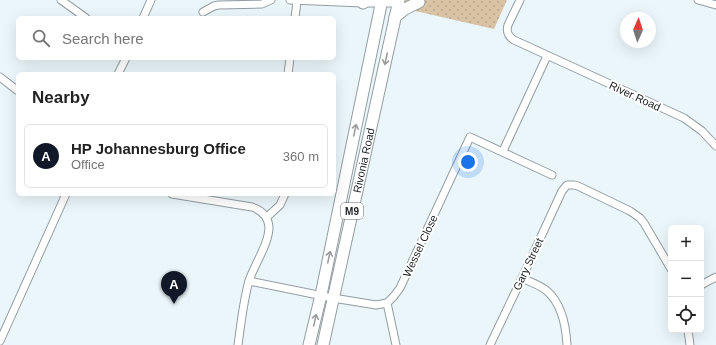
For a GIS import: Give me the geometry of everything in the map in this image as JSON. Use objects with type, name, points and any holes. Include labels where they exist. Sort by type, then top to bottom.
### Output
[{"type":"main road","points":[[395,17],[405,9],[419,2],[418,0]]},
{"type":"main road","name":"Rivonia Road","points":[[323,345],[398,1]]},
{"type":"main road","name":"Rivonia Road","points":[[309,345],[321,296],[382,2]]},
{"type":"street","points":[[61,0],[83,16]]},
{"type":"street","points":[[144,16],[151,0]]},
{"type":"street","points":[[203,12],[219,4],[262,4],[271,0]]},
{"type":"street","points":[[295,16],[294,0],[398,1]]},
{"type":"street","name":"River Road","points":[[520,0],[507,29],[508,33],[514,40],[684,118],[702,131],[716,146]]},
{"type":"street","points":[[698,0],[716,5]]},
{"type":"street","points":[[547,56],[503,151],[552,175]]},
{"type":"street","points":[[119,72],[125,60]]},
{"type":"street","points":[[288,72],[290,60]]},
{"type":"street","points":[[1,80],[16,90]]},
{"type":"street","name":"Wessel Close","points":[[387,303],[400,288],[470,136],[503,151]]},
{"type":"street","name":"Gary Street","points":[[490,345],[562,190],[567,185],[578,186],[636,214],[644,223],[668,264]]},
{"type":"street","points":[[1,336],[65,196]]},
{"type":"street","points":[[184,196],[252,207],[259,210],[267,217],[269,227],[268,236],[249,281],[238,345]]},
{"type":"street","points":[[267,217],[280,205],[284,196]]},
{"type":"street","points":[[704,283],[716,277]]},
{"type":"street","points":[[522,278],[547,290],[556,302],[563,319],[567,345]]},
{"type":"street","points":[[249,281],[321,296],[376,305],[387,303],[396,345]]},
{"type":"street","points":[[688,333],[690,345]]},
{"type":"shaded area","points":[[404,0],[507,0],[494,29],[402,8]]},
{"type":"place","name":"HP Johannesburg Office","points":[[174,304]]}]
